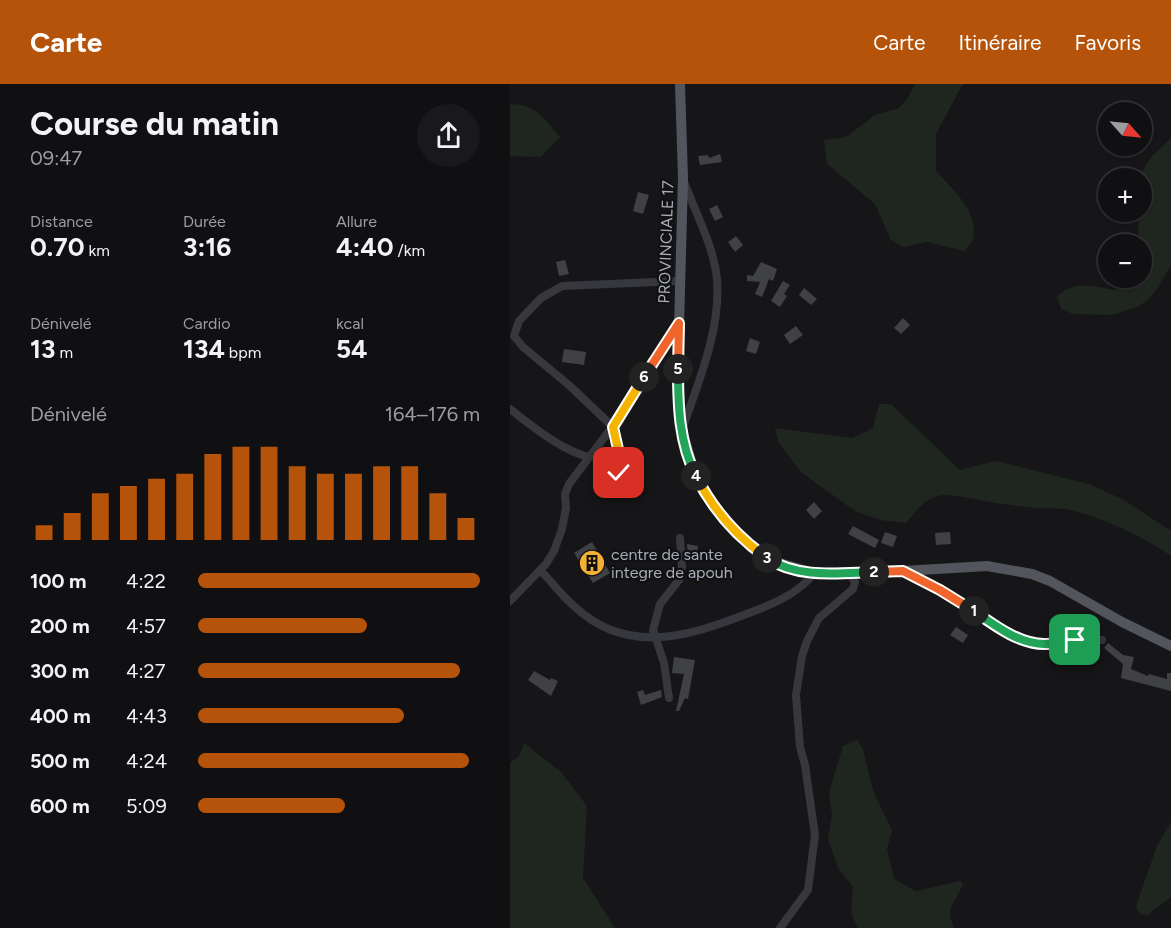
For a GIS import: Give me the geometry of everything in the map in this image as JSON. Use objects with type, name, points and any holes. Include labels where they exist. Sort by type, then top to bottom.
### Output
[{"type":"main road","name":"PROVINCIALE 17","points":[[680,84],[683,178],[678,407],[681,431],[694,472],[713,506],[727,524],[741,538],[772,561],[814,573],[987,566],[1032,574],[1050,581],[1122,622],[1171,646]]},
{"type":"street","points":[[681,431],[707,354],[716,308],[717,289],[712,255],[683,178]]},
{"type":"street","points":[[637,489],[618,449],[613,427],[570,386],[523,347],[514,336],[516,326],[541,298],[562,286],[680,281]]},
{"type":"street","points":[[510,602],[550,558],[560,536],[566,508],[567,488],[613,427],[679,323]]},
{"type":"street","points":[[510,409],[569,449],[589,457]]},
{"type":"street","points":[[609,481],[625,467]]},
{"type":"street","points":[[669,698],[664,663],[653,630],[660,604],[679,580],[682,567],[681,538]]},
{"type":"street","points":[[540,570],[574,607],[588,618],[611,630],[655,638],[699,632],[754,611],[800,589],[814,573]]},
{"type":"street","points":[[903,571],[947,594],[998,627],[1032,643],[1102,640]]},
{"type":"street","points":[[780,928],[808,890],[815,835],[805,765],[800,747],[796,695],[798,674],[807,641],[819,618],[853,589],[855,582],[849,573]]},
{"type":"shaded area","points":[[915,84],[965,84],[961,87],[936,134],[936,171],[957,193],[969,210],[974,229],[972,242],[965,251],[927,242],[903,247],[891,240],[875,204],[827,164],[824,140],[846,137],[875,115],[899,108],[908,98]]},
{"type":"shaded area","points":[[510,104],[533,110],[560,137],[541,157],[510,156]]},
{"type":"shaded area","points":[[1171,138],[1171,265],[1157,289],[1148,300],[1137,307],[1112,315],[1073,314],[1061,309],[1057,297],[1063,291],[1077,286],[1115,290],[1117,288],[1152,288],[1152,234],[1138,234],[1139,222],[1152,222],[1152,168],[1144,168],[1152,156]]},
{"type":"shaded area","points":[[879,404],[891,404],[960,470],[996,461],[1089,484],[1124,500],[1171,531],[1171,556],[1121,528],[1066,509],[1018,506],[942,495],[925,502],[906,523],[880,520],[855,511],[802,473],[778,442],[775,428],[852,438],[873,428]]},
{"type":"shaded area","points":[[857,740],[863,749],[874,793],[892,830],[887,849],[894,879],[916,891],[961,881],[963,885],[951,907],[950,917],[954,928],[858,928],[851,913],[853,887],[838,868],[828,839],[832,815],[830,789],[843,746]]},
{"type":"shaded area","points":[[524,743],[561,772],[587,806],[583,878],[615,928],[510,928],[510,763],[519,756]]},
{"type":"shaded area","points":[[1171,822],[1171,897],[1147,915],[1140,914],[1136,907],[1138,900],[1157,846]]},
{"type":"building","points":[[720,154],[722,162],[700,165],[698,156],[708,155],[709,158]]},
{"type":"building","points":[[638,192],[649,195],[643,214],[633,211]]},
{"type":"building","points":[[717,205],[723,217],[715,221],[709,209]]},
{"type":"building","points":[[736,236],[743,245],[735,252],[728,242]]},
{"type":"building","points":[[565,260],[569,274],[559,276],[556,262]]},
{"type":"building","points":[[761,262],[777,269],[773,281],[769,279],[762,297],[755,294],[760,282],[747,281],[747,275],[753,276]]},
{"type":"building","points":[[783,281],[790,285],[784,294],[787,296],[780,307],[771,301]]},
{"type":"building","points":[[804,288],[817,299],[811,305],[799,295]]},
{"type":"building","points":[[903,318],[910,325],[901,334],[894,328]]},
{"type":"building","points":[[796,326],[803,335],[790,344],[784,335]]},
{"type":"building","points":[[750,338],[760,342],[756,354],[746,351]]},
{"type":"building","points":[[564,349],[586,352],[584,365],[562,362]]},
{"type":"building","points":[[814,502],[822,511],[814,519],[806,510]]},
{"type":"building","points":[[853,526],[879,540],[875,548],[848,534]]},
{"type":"building","points":[[885,532],[897,536],[893,547],[881,543]]},
{"type":"building","points":[[950,532],[951,544],[936,545],[935,533]]},
{"type":"building","name":"centre de sante integre de apouh","points":[[592,542],[610,573],[593,583],[574,553]]},
{"type":"building","points":[[687,544],[698,546],[696,558],[688,557]]},
{"type":"building","points":[[956,627],[968,635],[963,643],[950,635]]},
{"type":"building","points":[[1108,643],[1123,655],[1134,657],[1131,669],[1148,676],[1149,674],[1167,679],[1167,673],[1171,673],[1171,691],[1121,678],[1123,664],[1104,648]]},
{"type":"building","points":[[674,657],[695,660],[688,699],[685,698],[679,711],[676,711],[684,674],[672,673]]},
{"type":"building","points":[[534,671],[550,680],[551,678],[558,681],[551,696],[528,680]]},
{"type":"building","points":[[643,690],[645,695],[661,690],[662,697],[641,705],[637,692]]},
{"type":"place","name":"centre de sante integre de apouh","points":[[592,563]]},
{"type":"route","points":[[619,473],[625,467],[613,427],[679,323],[678,407],[681,431],[690,462],[713,506],[727,524],[757,551],[772,561],[814,573],[903,571],[947,594],[998,627],[1032,643],[1045,644],[1075,640]]}]
